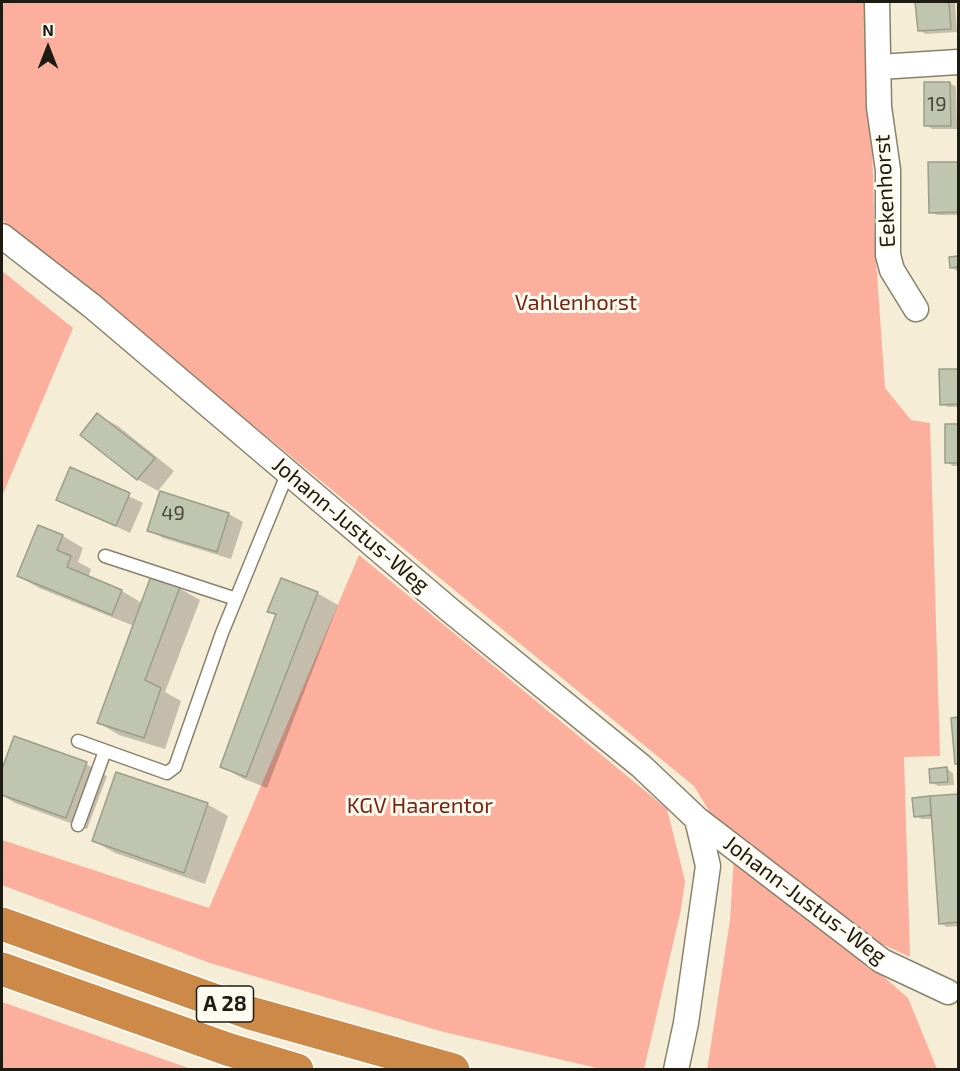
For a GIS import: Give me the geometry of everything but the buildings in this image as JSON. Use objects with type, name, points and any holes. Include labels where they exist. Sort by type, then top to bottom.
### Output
[{"type":"highway","name":"A 28","points":[[2,924],[250,1013],[453,1070]]},
{"type":"highway","name":"A 28","points":[[2,969],[227,1049],[297,1070]]},
{"type":"street","name":"Eekenhorst","points":[[877,2],[879,107],[888,170],[888,255],[892,270],[916,309]]},
{"type":"street","points":[[879,67],[958,62]]},
{"type":"street","name":"Johann-Justus-Weg","points":[[2,236],[92,306],[451,611],[641,766],[697,819],[882,961],[948,992]]},
{"type":"street","name":"Johann-Justus-Weg","points":[[676,1070],[686,1023],[708,866],[697,819]]},
{"type":"lane","points":[[78,741],[167,773],[175,767],[236,599],[288,472]]},
{"type":"lane","points":[[105,556],[236,599]]},
{"type":"lane","points":[[78,825],[105,751]]},
{"type":"green space","name":"Vahlenhorst","points":[[2,2],[868,2],[875,246],[885,388],[911,420],[930,423],[940,756],[904,757],[910,957],[858,933],[717,824],[694,786],[2,220]]},
{"type":"green space","points":[[2,271],[73,328],[2,496]]},
{"type":"green space","name":"KGV Haarentor","points":[[359,555],[667,809],[685,881],[681,909],[644,1069],[601,1069],[440,1031],[210,963],[2,885],[2,840],[209,908]]},
{"type":"green space","points":[[734,856],[830,930],[908,998],[937,1069],[707,1070],[730,920]]},
{"type":"green space","points":[[2,1002],[191,1069],[2,1069]]}]
